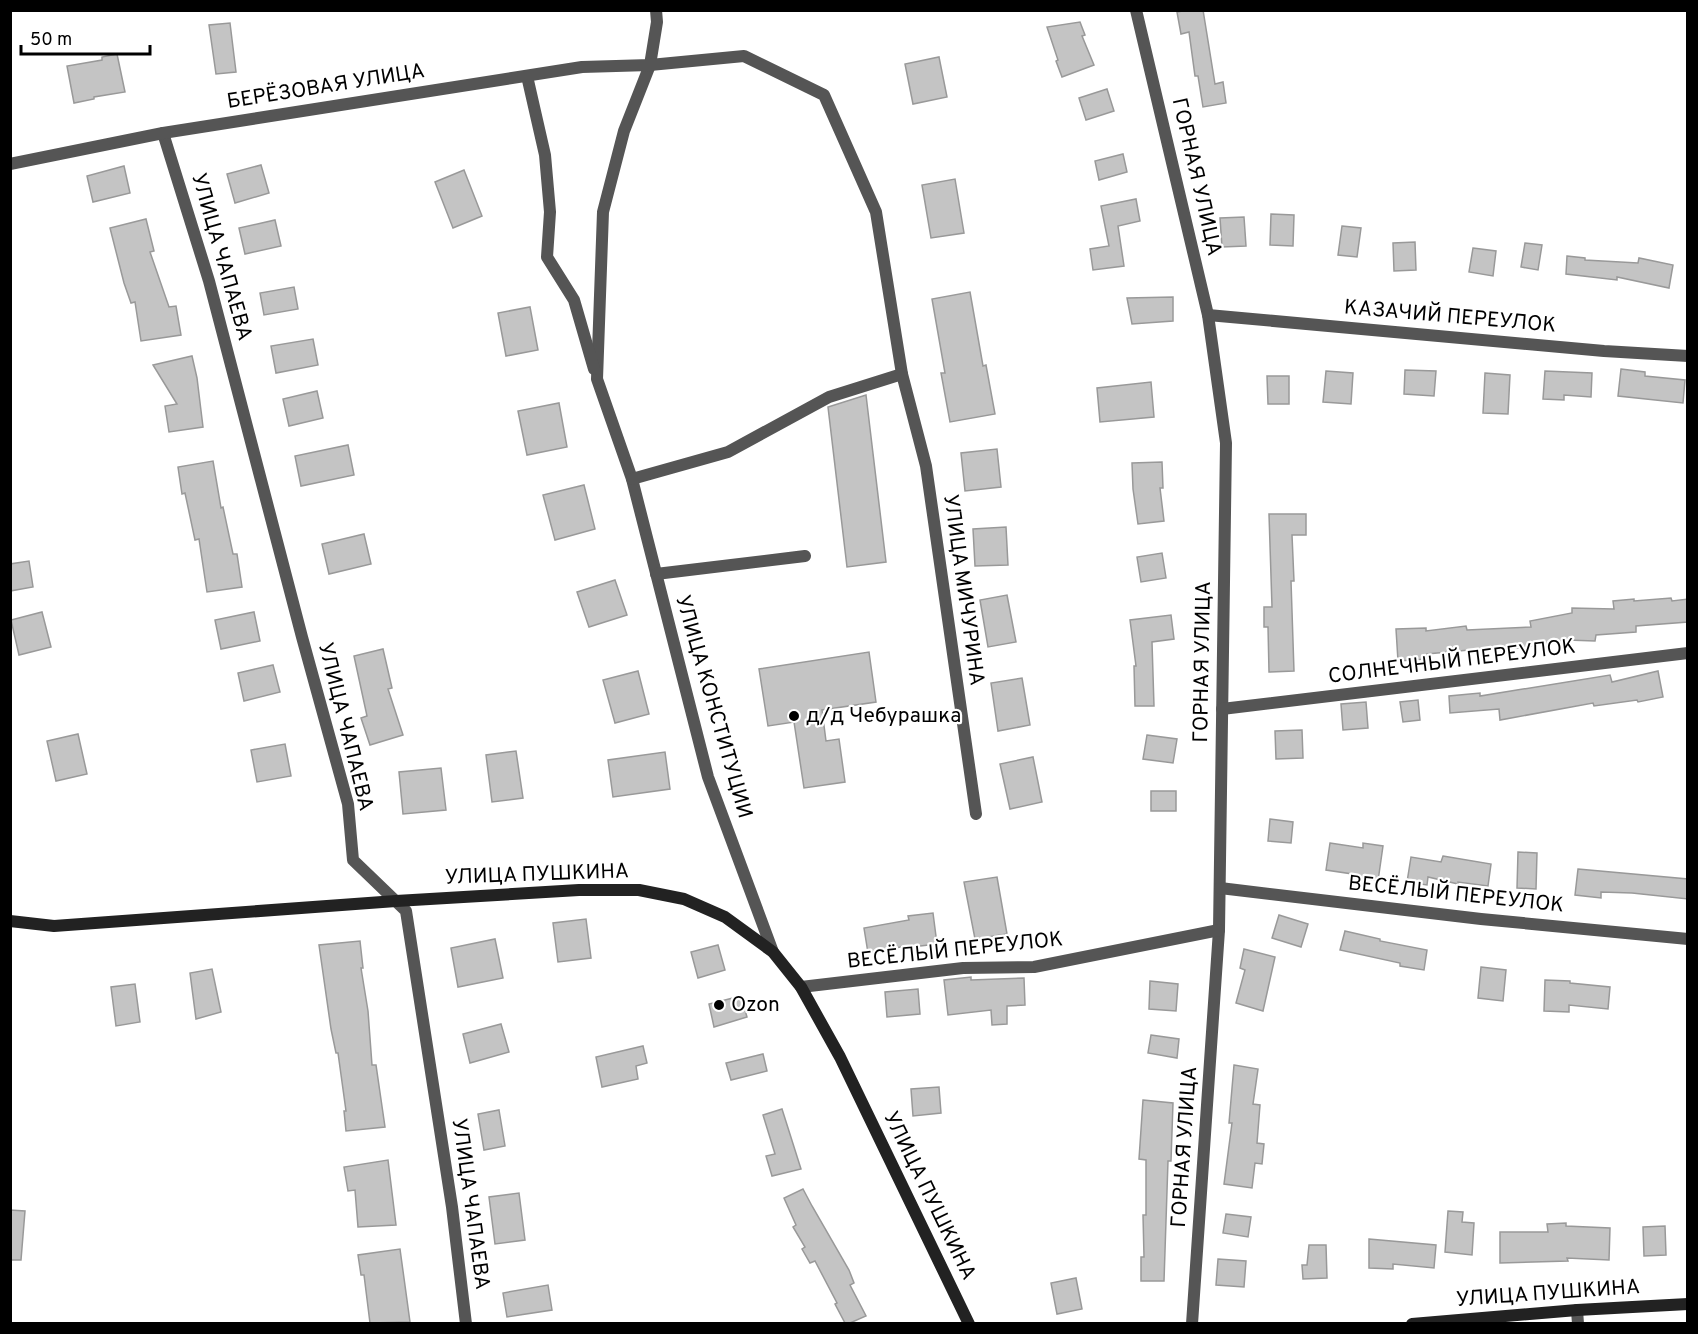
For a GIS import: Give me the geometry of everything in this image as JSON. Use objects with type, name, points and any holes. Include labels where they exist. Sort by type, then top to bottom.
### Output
[{"type":"main road","name":"УЛИЦА ПУШКИНА","points":[[10,921],[54,926],[579,890],[639,890],[684,898],[725,917],[773,952],[801,987],[840,1057],[969,1323]]},
{"type":"main road","name":"УЛИЦА ПУШКИНА","points":[[1412,1323],[1688,1304]]},
{"type":"street","points":[[650,65],[657,21],[656,10]]},
{"type":"street","name":"ГОРНАЯ УЛИЦА","points":[[1136,10],[1208,315],[1226,443],[1219,930],[1192,1323]]},
{"type":"street","name":"УЛИЦА МИЧУРИНА","points":[[650,65],[744,56],[824,95],[876,212],[902,374],[926,466],[976,814]]},
{"type":"street","name":"БЕРЁЗОВАЯ УЛИЦА","points":[[10,164],[163,133],[582,67],[650,65]]},
{"type":"street","name":"УЛИЦА КОНСТИТУЦИИ","points":[[650,65],[624,131],[603,212],[597,379],[632,479],[708,777],[773,952]]},
{"type":"street","points":[[527,76],[545,155],[550,212],[547,257],[574,300],[597,379]]},
{"type":"street","name":"УЛИЦА ЧАПАЕВА","points":[[163,133],[209,281],[348,804],[353,860],[406,911],[452,1207],[466,1323]]},
{"type":"street","name":"КАЗАЧИЙ ПЕРЕУЛОК","points":[[1208,315],[1604,351],[1688,356]]},
{"type":"street","points":[[632,479],[728,452],[829,397],[902,374]]},
{"type":"street","name":"УЛИЦА КОНСТИТУЦИИ","points":[[656,574],[805,556]]},
{"type":"street","name":"СОЛНЕЧНЫЙ ПЕРЕУЛОК","points":[[1222,709],[1688,653]]},
{"type":"street","name":"ВЕСЁЛЫЙ ПЕРЕУЛОК","points":[[1220,888],[1481,919],[1688,939]]},
{"type":"street","name":"ВЕСЁЛЫЙ ПЕРЕУЛОК","points":[[801,987],[963,968],[1034,967],[1219,930]]},
{"type":"street","points":[[1577,1310],[1578,1323]]},
{"type":"building","points":[[1203,10],[1215,84],[1223,82],[1226,103],[1203,107],[1198,76],[1195,76],[1189,32],[1181,34],[1177,12]]},
{"type":"building","points":[[1080,22],[1085,35],[1082,36],[1094,65],[1062,77],[1047,27]]},
{"type":"building","points":[[230,23],[236,72],[216,74],[209,25]]},
{"type":"building","points":[[117,54],[125,92],[74,103],[67,66],[102,60],[102,57]]},
{"type":"building","points":[[939,57],[947,97],[913,104],[905,64]]},
{"type":"building","points":[[1107,89],[1114,111],[1086,120],[1079,98]]},
{"type":"building","points":[[1123,154],[1127,172],[1099,180],[1095,161]]},
{"type":"building","points":[[261,165],[269,193],[235,203],[227,174]]},
{"type":"building","points":[[124,166],[130,193],[93,202],[87,176]]},
{"type":"building","points":[[464,170],[482,216],[453,228],[435,182]]},
{"type":"building","points":[[955,179],[964,233],[931,238],[922,185]]},
{"type":"building","points":[[1136,199],[1140,221],[1118,226],[1124,266],[1093,270],[1090,249],[1109,246],[1101,206]]},
{"type":"building","points":[[1271,214],[1294,215],[1293,246],[1270,245]]},
{"type":"building","points":[[1244,217],[1246,246],[1222,247],[1220,218]]},
{"type":"building","points":[[146,219],[154,251],[150,252],[169,307],[176,306],[181,335],[141,341],[135,302],[131,303],[124,283],[110,228]]},
{"type":"building","points":[[275,220],[281,246],[245,254],[239,228]]},
{"type":"building","points":[[1342,226],[1361,228],[1357,257],[1338,255]]},
{"type":"building","points":[[1415,242],[1416,270],[1394,271],[1393,243]]},
{"type":"building","points":[[1525,243],[1542,245],[1538,270],[1521,267]]},
{"type":"building","points":[[1473,248],[1496,251],[1493,276],[1469,272]]},
{"type":"building","points":[[1567,256],[1585,258],[1585,260],[1638,263],[1639,258],[1673,265],[1669,288],[1617,277],[1617,280],[1566,274]]},
{"type":"building","points":[[294,287],[298,309],[264,315],[260,293]]},
{"type":"building","points":[[970,292],[983,366],[986,365],[995,414],[950,422],[941,373],[945,373],[932,299]]},
{"type":"building","points":[[1173,297],[1173,321],[1132,324],[1127,298]]},
{"type":"building","points":[[530,307],[538,350],[506,356],[498,313]]},
{"type":"building","points":[[313,339],[318,365],[276,373],[271,346]]},
{"type":"building","points":[[192,356],[203,427],[169,432],[165,406],[177,404],[153,365]]},
{"type":"building","points":[[1621,369],[1645,372],[1645,376],[1685,380],[1683,403],[1618,396]]},
{"type":"building","points":[[1405,370],[1436,371],[1434,396],[1404,394]]},
{"type":"building","points":[[1326,371],[1353,373],[1351,404],[1323,402]]},
{"type":"building","points":[[1545,371],[1592,373],[1591,397],[1564,395],[1564,400],[1543,399]]},
{"type":"building","points":[[1485,373],[1510,375],[1508,414],[1483,413]]},
{"type":"building","points":[[1267,376],[1289,376],[1289,404],[1268,404]]},
{"type":"building","points":[[1151,382],[1154,417],[1100,422],[1097,388]]},
{"type":"building","points":[[317,391],[323,418],[289,426],[283,399]]},
{"type":"building","points":[[866,395],[886,562],[847,567],[828,407]]},
{"type":"building","points":[[559,403],[567,447],[527,455],[518,411]]},
{"type":"building","points":[[348,445],[354,475],[301,486],[295,456]]},
{"type":"building","points":[[997,449],[1001,487],[965,491],[961,453]]},
{"type":"building","points":[[213,461],[221,508],[223,507],[233,554],[237,554],[242,587],[207,592],[199,539],[195,540],[185,493],[182,494],[178,467]]},
{"type":"building","points":[[1162,462],[1163,488],[1160,488],[1164,521],[1138,524],[1132,463]]},
{"type":"building","points":[[584,485],[595,529],[555,540],[543,495]]},
{"type":"building","points":[[1269,514],[1306,514],[1306,535],[1292,535],[1294,671],[1269,672],[1268,627],[1264,627],[1264,607],[1272,607]]},
{"type":"building","points":[[1006,527],[1008,565],[975,566],[973,529]]},
{"type":"building","points":[[364,534],[371,564],[329,574],[322,544]]},
{"type":"building","points":[[1162,553],[1166,578],[1141,582],[1137,557]]},
{"type":"building","points":[[29,561],[33,587],[10,591],[10,564]]},
{"type":"building","points":[[615,580],[627,615],[589,627],[577,592]]},
{"type":"building","points":[[1007,595],[1016,642],[988,647],[980,600]]},
{"type":"building","points":[[1671,598],[1672,601],[1688,599],[1688,622],[1636,626],[1636,632],[1596,635],[1595,641],[1567,640],[1521,648],[1490,650],[1490,648],[1427,654],[1427,659],[1398,661],[1396,629],[1426,628],[1426,631],[1466,626],[1467,630],[1531,627],[1530,621],[1572,613],[1572,608],[1614,609],[1613,601]]},
{"type":"building","points":[[42,612],[51,647],[19,655],[11,620]]},
{"type":"building","points":[[254,612],[260,641],[221,649],[215,620]]},
{"type":"building","points":[[1171,615],[1174,639],[1152,642],[1154,706],[1135,706],[1134,666],[1136,666],[1130,620]]},
{"type":"building","points":[[383,649],[392,688],[388,689],[403,735],[370,745],[361,718],[367,716],[354,656]]},
{"type":"building","name":"д/д Чебурашка","points":[[869,652],[876,702],[822,710],[826,741],[839,739],[845,782],[804,788],[794,722],[768,726],[759,669]]},
{"type":"building","points":[[273,665],[280,692],[244,701],[238,673]]},
{"type":"building","points":[[638,671],[649,714],[615,723],[603,680]]},
{"type":"building","points":[[1658,671],[1663,697],[1594,706],[1593,703],[1500,720],[1499,709],[1450,713],[1449,696],[1480,693],[1480,696],[1610,675],[1612,682]]},
{"type":"building","points":[[1022,678],[1030,725],[998,731],[991,683]]},
{"type":"building","points":[[1418,700],[1420,720],[1403,722],[1400,702]]},
{"type":"building","points":[[1366,702],[1368,728],[1343,730],[1341,704]]},
{"type":"building","points":[[1302,730],[1303,758],[1276,759],[1275,731]]},
{"type":"building","points":[[78,734],[87,774],[56,781],[47,741]]},
{"type":"building","points":[[1147,735],[1177,739],[1173,763],[1143,759]]},
{"type":"building","points":[[285,744],[291,776],[257,782],[251,750]]},
{"type":"building","points":[[516,751],[523,798],[492,802],[486,755]]},
{"type":"building","points":[[665,752],[670,789],[613,797],[608,760]]},
{"type":"building","points":[[1033,757],[1042,802],[1010,809],[1000,764]]},
{"type":"building","points":[[441,768],[446,810],[403,814],[399,772]]},
{"type":"building","points":[[1151,791],[1176,791],[1176,811],[1151,811]]},
{"type":"building","points":[[1270,819],[1293,822],[1291,843],[1268,841]]},
{"type":"building","points":[[1330,843],[1363,848],[1363,843],[1383,846],[1378,881],[1359,878],[1359,875],[1326,870]]},
{"type":"building","points":[[1518,852],[1537,853],[1536,889],[1517,888]]},
{"type":"building","points":[[1443,856],[1491,864],[1488,886],[1458,882],[1458,884],[1428,877],[1427,885],[1407,882],[1411,857],[1441,862]]},
{"type":"building","points":[[1578,869],[1688,879],[1688,899],[1632,893],[1601,892],[1601,898],[1575,895]]},
{"type":"building","points":[[997,877],[1007,934],[975,939],[964,882]]},
{"type":"building","points":[[933,913],[937,944],[912,947],[912,945],[868,953],[864,928],[909,920],[908,916]]},
{"type":"building","points":[[1279,915],[1308,924],[1301,947],[1272,938]]},
{"type":"building","points":[[586,919],[591,958],[558,962],[553,923]]},
{"type":"building","points":[[1345,931],[1380,939],[1380,941],[1427,950],[1424,970],[1340,950]]},
{"type":"building","points":[[495,939],[503,978],[458,987],[451,948]]},
{"type":"building","points":[[360,941],[372,1065],[376,1065],[385,1127],[346,1131],[344,1111],[346,1111],[338,1053],[336,1053],[331,1029],[319,945]]},
{"type":"building","points":[[718,945],[725,970],[698,978],[691,952]]},
{"type":"building","points":[[1244,949],[1275,957],[1263,1011],[1236,1003],[1245,970],[1240,968]]},
{"type":"building","points":[[1481,967],[1506,970],[1503,1001],[1478,998]]},
{"type":"building","points":[[212,969],[221,1012],[196,1019],[190,973]]},
{"type":"building","points":[[971,977],[971,980],[1024,978],[1025,1005],[1007,1006],[1007,1024],[992,1025],[991,1010],[948,1015],[944,980]]},
{"type":"building","points":[[1545,980],[1610,987],[1608,1009],[1569,1005],[1569,1012],[1544,1011]]},
{"type":"building","points":[[1150,981],[1178,984],[1176,1011],[1149,1009]]},
{"type":"building","points":[[135,984],[140,1022],[116,1026],[111,987]]},
{"type":"building","points":[[918,989],[920,1014],[887,1017],[885,992]]},
{"type":"building","points":[[741,996],[747,1017],[714,1027],[709,1004]]},
{"type":"building","points":[[501,1024],[509,1052],[470,1063],[463,1034]]},
{"type":"building","points":[[1151,1035],[1179,1039],[1177,1058],[1148,1053]]},
{"type":"building","points":[[643,1046],[647,1063],[636,1066],[638,1079],[602,1087],[596,1057]]},
{"type":"building","points":[[763,1054],[767,1071],[731,1080],[726,1063]]},
{"type":"building","points":[[1234,1065],[1258,1069],[1253,1104],[1260,1105],[1257,1143],[1264,1144],[1262,1164],[1255,1163],[1252,1188],[1224,1184],[1232,1123],[1229,1123]]},
{"type":"building","points":[[939,1087],[941,1113],[913,1116],[911,1089]]},
{"type":"building","points":[[1143,1100],[1173,1103],[1171,1161],[1168,1161],[1164,1281],[1141,1281],[1141,1257],[1144,1257],[1143,1215],[1146,1215],[1146,1160],[1139,1159]]},
{"type":"building","points":[[782,1109],[801,1169],[772,1176],[766,1156],[775,1154],[763,1115]]},
{"type":"building","points":[[499,1110],[505,1146],[484,1150],[478,1114]]},
{"type":"building","points":[[388,1160],[396,1225],[358,1227],[355,1190],[348,1191],[344,1167]]},
{"type":"building","points":[[803,1189],[849,1270],[854,1283],[850,1285],[866,1316],[850,1323],[845,1323],[815,1261],[810,1263],[802,1249],[805,1247],[793,1227],[796,1225],[784,1198]]},
{"type":"building","points":[[519,1193],[525,1240],[495,1244],[489,1197]]},
{"type":"building","points":[[10,1210],[25,1211],[21,1260],[10,1260]]},
{"type":"building","points":[[1448,1211],[1463,1212],[1462,1222],[1474,1223],[1472,1255],[1445,1252]]},
{"type":"building","points":[[1226,1214],[1251,1217],[1248,1237],[1223,1233]]},
{"type":"building","points":[[1566,1223],[1566,1226],[1610,1228],[1609,1260],[1567,1258],[1568,1261],[1500,1263],[1500,1232],[1548,1232],[1547,1224]]},
{"type":"building","points":[[1665,1226],[1666,1255],[1644,1256],[1643,1227]]},
{"type":"building","points":[[1369,1239],[1436,1245],[1434,1268],[1393,1264],[1393,1269],[1369,1268]]},
{"type":"building","points":[[1309,1245],[1326,1245],[1327,1278],[1303,1279],[1302,1265],[1307,1265]]},
{"type":"building","points":[[400,1249],[410,1322],[370,1323],[364,1275],[361,1275],[358,1255]]},
{"type":"building","points":[[1218,1259],[1246,1261],[1244,1287],[1216,1285]]},
{"type":"building","points":[[1076,1278],[1082,1309],[1057,1314],[1051,1283]]},
{"type":"building","points":[[548,1285],[552,1310],[507,1317],[503,1293]]},
{"type":"place","name":"д/д Чебурашка","points":[[794,716]]},
{"type":"place","name":"Ozon","points":[[719,1005]]}]
